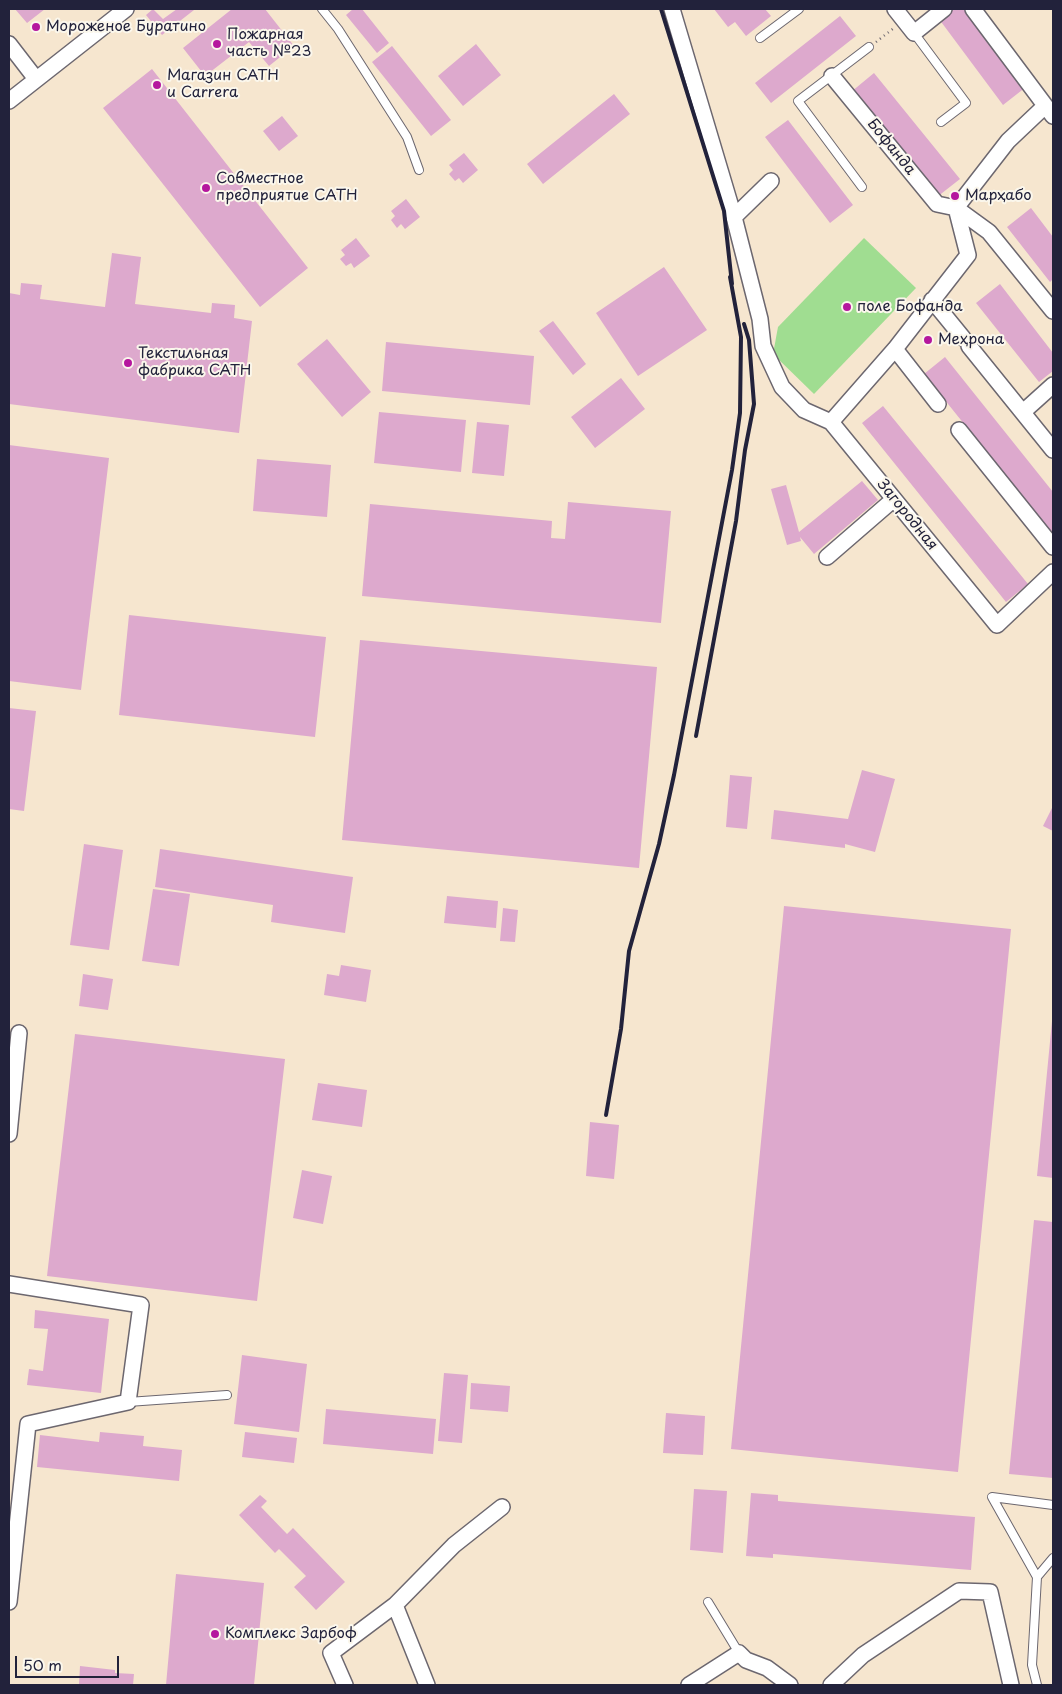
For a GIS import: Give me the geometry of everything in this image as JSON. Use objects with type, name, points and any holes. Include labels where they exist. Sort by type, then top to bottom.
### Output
[{"type":"street","points":[[9,101],[126,9]]},
{"type":"street","points":[[672,9],[734,217],[760,319],[763,346],[782,387],[804,410],[831,422],[895,349],[968,255],[956,208]]},
{"type":"street","points":[[900,14],[914,33],[944,9]]},
{"type":"street","points":[[956,208],[1008,142],[1049,111],[973,9]]},
{"type":"street","points":[[9,44],[36,79]]},
{"type":"street","name":"Бофанда","points":[[832,76],[937,204],[956,208]]},
{"type":"street","points":[[734,217],[771,182]]},
{"type":"street","points":[[956,208],[989,232],[1053,311]]},
{"type":"street","points":[[932,300],[1053,450]]},
{"type":"street","points":[[895,349],[938,404]]},
{"type":"street","points":[[1023,412],[1053,385]]},
{"type":"street","name":"Загородная","points":[[831,422],[997,625],[1053,572]]},
{"type":"street","points":[[959,430],[1053,546]]},
{"type":"street","points":[[827,557],[894,499]]},
{"type":"street","points":[[9,1134],[18,1033]]},
{"type":"street","points":[[9,1284],[141,1305],[128,1402],[28,1424],[9,1602]]},
{"type":"street","points":[[345,1685],[330,1653],[395,1606],[454,1545],[502,1507]]},
{"type":"street","points":[[831,1685],[863,1655],[959,1591],[990,1592],[1010,1685]]},
{"type":"street","points":[[395,1606],[427,1685]]},
{"type":"street","points":[[689,1685],[739,1653],[746,1660],[767,1668],[790,1685]]},
{"type":"lane","points":[[322,9],[338,29],[407,137],[419,170]]},
{"type":"lane","points":[[760,38],[800,9]]},
{"type":"lane","points":[[914,33],[966,103],[941,122]]},
{"type":"lane","points":[[862,187],[798,101],[869,47]]},
{"type":"lane","points":[[128,1402],[227,1395]]},
{"type":"lane","points":[[1037,1685],[1032,1665],[1037,1577],[992,1497],[1053,1505]]},
{"type":"lane","points":[[1037,1577],[1053,1558]]},
{"type":"lane","points":[[708,1602],[739,1653]]},
{"type":"path","points":[[869,47],[900,14]]},
{"type":"green space","name":"поле Бофанда","points":[[864,238],[916,288],[814,394],[773,354],[778,327]]},
{"type":"building","points":[[15,9],[45,9],[27,23]]},
{"type":"building","points":[[153,9],[163,19],[177,9],[194,10],[162,35],[146,15]]},
{"type":"building","name":"Пожарная часть №23","points":[[232,9],[265,9],[294,46],[269,66],[249,42],[205,76],[183,48]]},
{"type":"building","points":[[353,9],[362,9],[389,43],[377,53],[346,15]]},
{"type":"building","points":[[714,9],[765,9],[771,16],[746,36],[735,22],[728,27]]},
{"type":"building","points":[[952,9],[967,9],[1026,87],[1003,105],[939,19]]},
{"type":"building","points":[[840,16],[856,36],[771,103],[755,83]]},
{"type":"building","points":[[476,44],[501,75],[463,106],[438,76]]},
{"type":"building","points":[[392,46],[451,120],[431,136],[372,62]]},
{"type":"building","name":"Совместное предприятие CATH","points":[[152,69],[308,268],[260,307],[103,108]]},
{"type":"building","points":[[874,73],[960,179],[937,197],[851,92]]},
{"type":"building","points":[[614,94],[630,114],[543,184],[527,164]]},
{"type":"building","points":[[282,116],[298,136],[279,151],[263,131]]},
{"type":"building","points":[[788,120],[853,205],[830,223],[765,137]]},
{"type":"building","points":[[464,153],[478,170],[463,183],[459,178],[455,181],[449,174],[453,170],[449,165]]},
{"type":"building","points":[[406,199],[420,217],[405,229],[401,224],[397,228],[391,220],[395,216],[391,211]]},
{"type":"building","points":[[1031,208],[1053,237],[1053,279],[1050,282],[1007,227]]},
{"type":"building","points":[[356,238],[370,256],[354,268],[351,263],[346,266],[340,259],[345,255],[341,250]]},
{"type":"building","name":"Текстильная фабрика САТН","points":[[112,253],[141,257],[135,304],[211,313],[212,303],[235,305],[234,318],[252,321],[239,433],[9,404],[9,293],[20,295],[21,283],[42,285],[40,299],[105,307]]},
{"type":"building","points":[[664,267],[707,330],[638,376],[596,313]]},
{"type":"building","points":[[1000,284],[1053,353],[1053,371],[1039,382],[976,303]]},
{"type":"building","points":[[553,321],[586,364],[573,375],[539,331]]},
{"type":"building","points":[[327,339],[371,392],[342,417],[297,364]]},
{"type":"building","points":[[386,342],[534,356],[530,405],[382,391]]},
{"type":"building","points":[[945,357],[1053,492],[1053,535],[924,374]]},
{"type":"building","points":[[621,378],[645,409],[595,448],[571,417]]},
{"type":"building","points":[[883,406],[1028,584],[1006,602],[862,423]]},
{"type":"building","points":[[379,412],[466,420],[461,472],[374,463]]},
{"type":"building","points":[[477,422],[509,425],[504,476],[472,473]]},
{"type":"building","points":[[9,445],[109,458],[81,690],[9,681]]},
{"type":"building","points":[[257,459],[331,465],[327,517],[253,511]]},
{"type":"building","points":[[862,481],[878,500],[814,554],[800,537],[801,541],[787,545],[771,489],[786,485],[799,532]]},
{"type":"building","points":[[568,502],[671,511],[661,623],[362,596],[370,504],[552,521],[551,538],[565,539]]},
{"type":"building","points":[[129,615],[326,637],[315,737],[119,715]]},
{"type":"building","points":[[360,640],[657,667],[639,868],[342,840]]},
{"type":"building","points":[[9,708],[36,711],[24,811],[9,809]]},
{"type":"building","points":[[862,770],[895,779],[875,852],[845,844],[845,848],[771,839],[774,810],[848,819]]},
{"type":"building","points":[[730,775],[752,777],[747,829],[726,827]]},
{"type":"building","points":[[1053,806],[1053,831],[1043,826]]},
{"type":"building","points":[[84,844],[123,850],[109,950],[70,945]]},
{"type":"building","points":[[160,849],[353,877],[345,933],[271,922],[273,905],[155,887]]},
{"type":"building","points":[[153,889],[190,894],[179,966],[142,961]]},
{"type":"building","points":[[447,896],[498,901],[496,928],[444,923]]},
{"type":"building","points":[[784,906],[1011,929],[958,1472],[731,1449]]},
{"type":"building","points":[[503,908],[518,910],[515,942],[500,941]]},
{"type":"building","points":[[341,965],[371,970],[366,1002],[324,995],[327,974],[339,976]]},
{"type":"building","points":[[83,974],[113,979],[108,1010],[79,1006]]},
{"type":"building","points":[[1053,1021],[1053,1178],[1037,1176]]},
{"type":"building","points":[[75,1034],[285,1059],[257,1301],[47,1276]]},
{"type":"building","points":[[318,1083],[367,1090],[362,1127],[312,1120]]},
{"type":"building","points":[[590,1122],[619,1125],[614,1179],[586,1176]]},
{"type":"building","points":[[302,1170],[332,1176],[323,1224],[293,1218]]},
{"type":"building","points":[[1034,1220],[1053,1222],[1053,1478],[1009,1474]]},
{"type":"building","points":[[35,1310],[109,1319],[101,1393],[27,1385],[29,1369],[43,1371],[48,1329],[34,1328]]},
{"type":"building","points":[[242,1355],[307,1364],[299,1432],[234,1424]]},
{"type":"building","points":[[444,1373],[468,1375],[462,1443],[438,1441]]},
{"type":"building","points":[[471,1383],[510,1386],[508,1412],[470,1409]]},
{"type":"building","points":[[326,1409],[436,1419],[433,1454],[323,1444]]},
{"type":"building","points":[[666,1413],[705,1416],[703,1455],[663,1453]]},
{"type":"building","points":[[100,1432],[144,1436],[143,1446],[182,1450],[179,1481],[37,1467],[40,1435],[99,1442]]},
{"type":"building","points":[[245,1432],[297,1438],[294,1463],[242,1457]]},
{"type":"building","points":[[694,1489],[727,1491],[723,1553],[690,1550]]},
{"type":"building","points":[[751,1493],[778,1495],[778,1501],[975,1517],[971,1570],[773,1554],[773,1558],[746,1556]]},
{"type":"building","points":[[260,1495],[267,1501],[261,1507],[287,1534],[293,1528],[345,1582],[316,1610],[294,1587],[306,1576],[279,1549],[275,1553],[239,1515]]},
{"type":"building","name":"Комплекс Зарбоф","points":[[176,1574],[264,1583],[254,1685],[166,1685]]},
{"type":"building","points":[[80,1666],[115,1670],[115,1673],[134,1674],[133,1685],[79,1685]]},
{"type":"railway","points":[[661,9],[724,211],[732,284]]},
{"type":"railway","points":[[606,1115],[621,1029],[629,951],[659,844],[674,775],[732,470],[740,413],[741,337],[730,277]]},
{"type":"railway","points":[[696,736],[736,521],[745,450],[754,404],[749,340],[744,324]]},
{"type":"place","name":"Мороженое Буратино","points":[[36,27]]},
{"type":"place","name":"Пожарная часть №23","points":[[217,44]]},
{"type":"place","name":"Магазин САТН и Carrera","points":[[157,85]]},
{"type":"place","name":"Совместное предприятие CATH","points":[[206,188]]},
{"type":"place","name":"Марҳабо","points":[[955,196]]},
{"type":"place","name":"поле Бофанда","points":[[847,307]]},
{"type":"place","name":"Меҳрона","points":[[928,340]]},
{"type":"place","name":"Текстильная фабрика САТН","points":[[128,363]]},
{"type":"place","name":"Комплекс Зарбоф","points":[[215,1634]]}]
